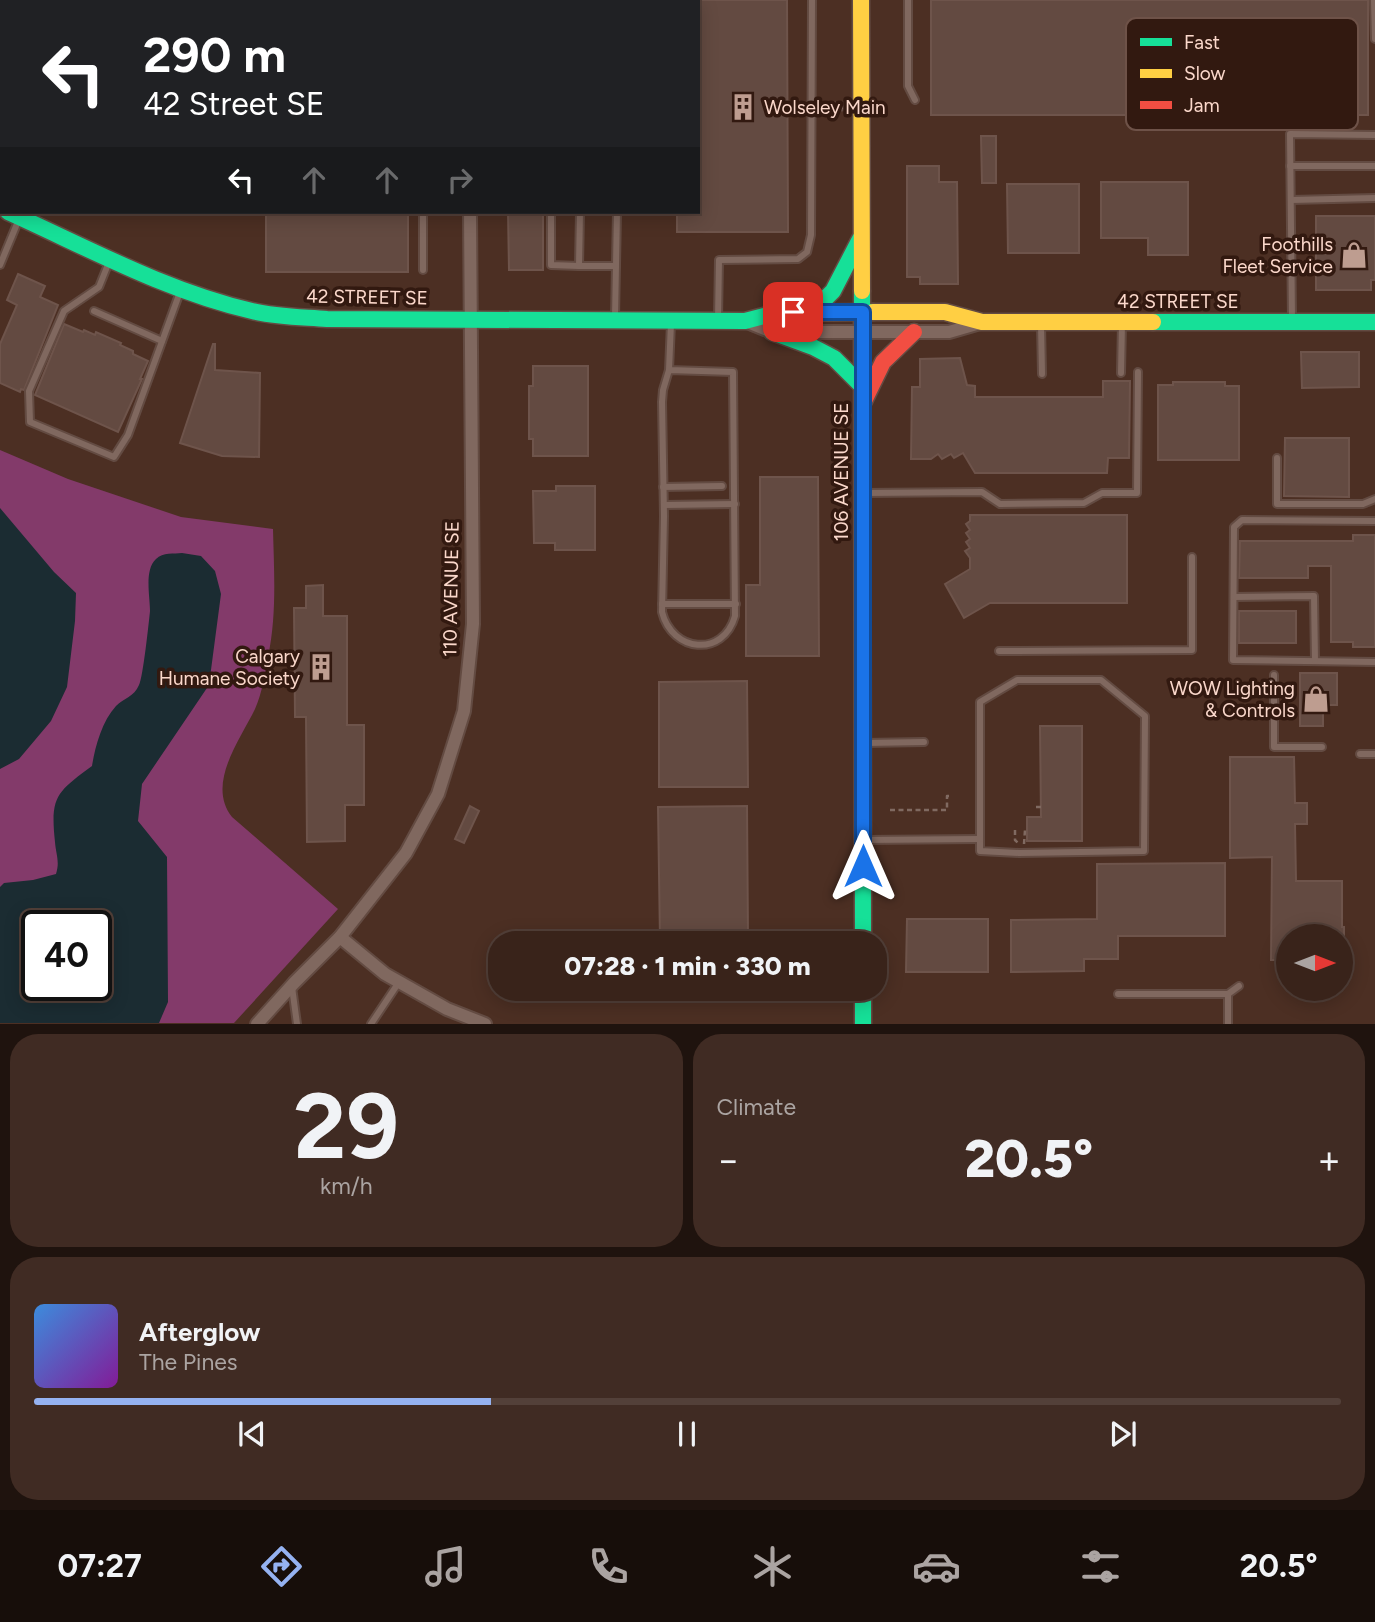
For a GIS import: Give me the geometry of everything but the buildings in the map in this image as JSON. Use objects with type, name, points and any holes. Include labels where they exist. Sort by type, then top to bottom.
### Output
[{"type":"street","name":"106 AVENUE SE","points":[[861,0],[863,931]]},
{"type":"street","name":"42 STREET SE","points":[[14,214],[181,290],[276,316],[327,319],[745,321],[775,313],[944,312],[982,322],[1375,322]]},
{"type":"street","name":"110 AVENUE SE","points":[[257,1024],[291,985],[340,937],[407,853],[438,794],[464,711],[473,624],[470,214]]},
{"type":"street","points":[[811,312],[833,292],[862,236]]},
{"type":"street","name":"42 STREET SE","points":[[745,321],[772,332],[949,332],[982,322]]},
{"type":"street","points":[[772,332],[813,346],[834,358],[862,386]]},
{"type":"street","points":[[862,404],[883,362],[914,332]]},
{"type":"street","points":[[340,937],[385,974],[460,1019],[485,1024]]},
{"type":"street","points":[[863,1001],[863,1024]]},
{"type":"lane","points":[[718,321],[719,260],[798,260],[807,253],[811,235],[812,0]]},
{"type":"lane","points":[[908,0],[908,86],[915,100]]},
{"type":"lane","points":[[1374,0],[1375,39]]},
{"type":"lane","points":[[811,107],[861,106]]},
{"type":"lane","points":[[1292,322],[1290,134],[1375,135]]},
{"type":"lane","points":[[1290,166],[1375,166]]},
{"type":"lane","points":[[1291,200],[1375,198]]},
{"type":"lane","points":[[0,265],[14,214]]},
{"type":"lane","points":[[423,214],[423,270]]},
{"type":"lane","points":[[551,214],[551,265],[616,266]]},
{"type":"lane","points":[[579,266],[580,214]]},
{"type":"lane","points":[[615,321],[617,214]]},
{"type":"lane","points":[[111,258],[99,287],[64,311],[29,391],[30,422],[114,457],[128,435],[181,290]]},
{"type":"lane","points":[[94,311],[162,341]]},
{"type":"lane","points":[[669,370],[733,372],[736,604],[732,628],[722,639],[703,645],[686,643],[673,633],[664,622],[662,604],[662,402],[669,370],[671,321]]},
{"type":"lane","points":[[1041,322],[1042,374]]},
{"type":"lane","points":[[1121,373],[1122,322]]},
{"type":"lane","points":[[862,493],[982,492],[1000,504],[1084,502],[1102,493],[1137,493],[1138,372]]},
{"type":"lane","points":[[1277,458],[1277,504],[1363,504],[1375,499]]},
{"type":"lane","points":[[663,487],[722,486]]},
{"type":"lane","points":[[664,505],[735,504]]},
{"type":"lane","points":[[1375,520],[1242,520],[1234,527],[1234,660],[1375,662]]},
{"type":"lane","points":[[999,651],[1192,650],[1192,557]]},
{"type":"lane","points":[[1234,597],[1314,596],[1315,661]]},
{"type":"lane","points":[[662,604],[736,604]]},
{"type":"lane","points":[[1274,675],[1274,747],[1322,747]]},
{"type":"lane","points":[[1017,680],[1101,680],[1145,716],[1144,851],[980,851],[980,839],[980,702],[1017,680]]},
{"type":"lane","points":[[863,743],[924,743]]},
{"type":"lane","points":[[1360,754],[1375,754]]},
{"type":"lane","points":[[863,840],[980,839]]},
{"type":"lane","points":[[372,1023],[399,982]]},
{"type":"lane","points":[[291,985],[297,1024]]},
{"type":"lane","points":[[1118,994],[1228,994],[1240,986]]},
{"type":"lane","points":[[1228,994],[1228,1024]]},
{"type":"path","points":[[890,810],[947,810],[947,796],[950,796]]},
{"type":"path","points":[[1035,807],[1041,807]]},
{"type":"path","points":[[1014,830],[1026,830],[1026,844],[1019,844],[1015,840],[1014,830]]},
{"type":"shaded area","points":[[0,450],[68,479],[181,517],[273,529],[274,609],[271,641],[260,697],[234,748],[224,776],[225,804],[232,817],[338,909],[234,1023],[0,1023]]},
{"type":"shaded area","points":[[0,508],[54,572],[76,593],[67,687],[51,721],[19,759],[0,769]]},
{"type":"shaded area","points":[[165,554],[201,556],[215,571],[221,594],[209,685],[142,784],[138,821],[167,857],[168,1002],[159,1023],[0,1023],[0,887],[4,883],[56,874],[58,862],[54,814],[58,796],[92,766],[97,743],[107,719],[116,706],[132,695],[139,685],[150,611],[150,570],[156,559]]},
{"type":"traffic: fast","points":[[12,214],[128,268],[189,292],[252,311],[280,316],[327,319],[745,321],[775,313],[873,312]]},
{"type":"traffic: fast","points":[[812,312],[833,291],[860,239]]},
{"type":"traffic: fast","points":[[862,291],[863,931]]},
{"type":"traffic: fast","points":[[1153,322],[1375,322]]},
{"type":"traffic: fast","points":[[772,332],[834,358],[862,386]]},
{"type":"traffic: fast","points":[[863,1001],[863,1024]]},
{"type":"traffic: slow","points":[[861,0],[862,291]]},
{"type":"traffic: slow","points":[[873,312],[945,312],[982,322],[1153,322]]},
{"type":"traffic: jam","points":[[864,401],[883,362],[914,332]]},
{"type":"place","name":"Wolseley Main","points":[[743,107]]},
{"type":"place","name":"Foothills Fleet Service","points":[[1354,255]]},
{"type":"place","name":"Calgary Humane Society","points":[[321,667]]},
{"type":"place","name":"WOW Lighting & Controls","points":[[1316,699]]},
{"type":"route","points":[[793,312],[863,312],[863,866]]}]
